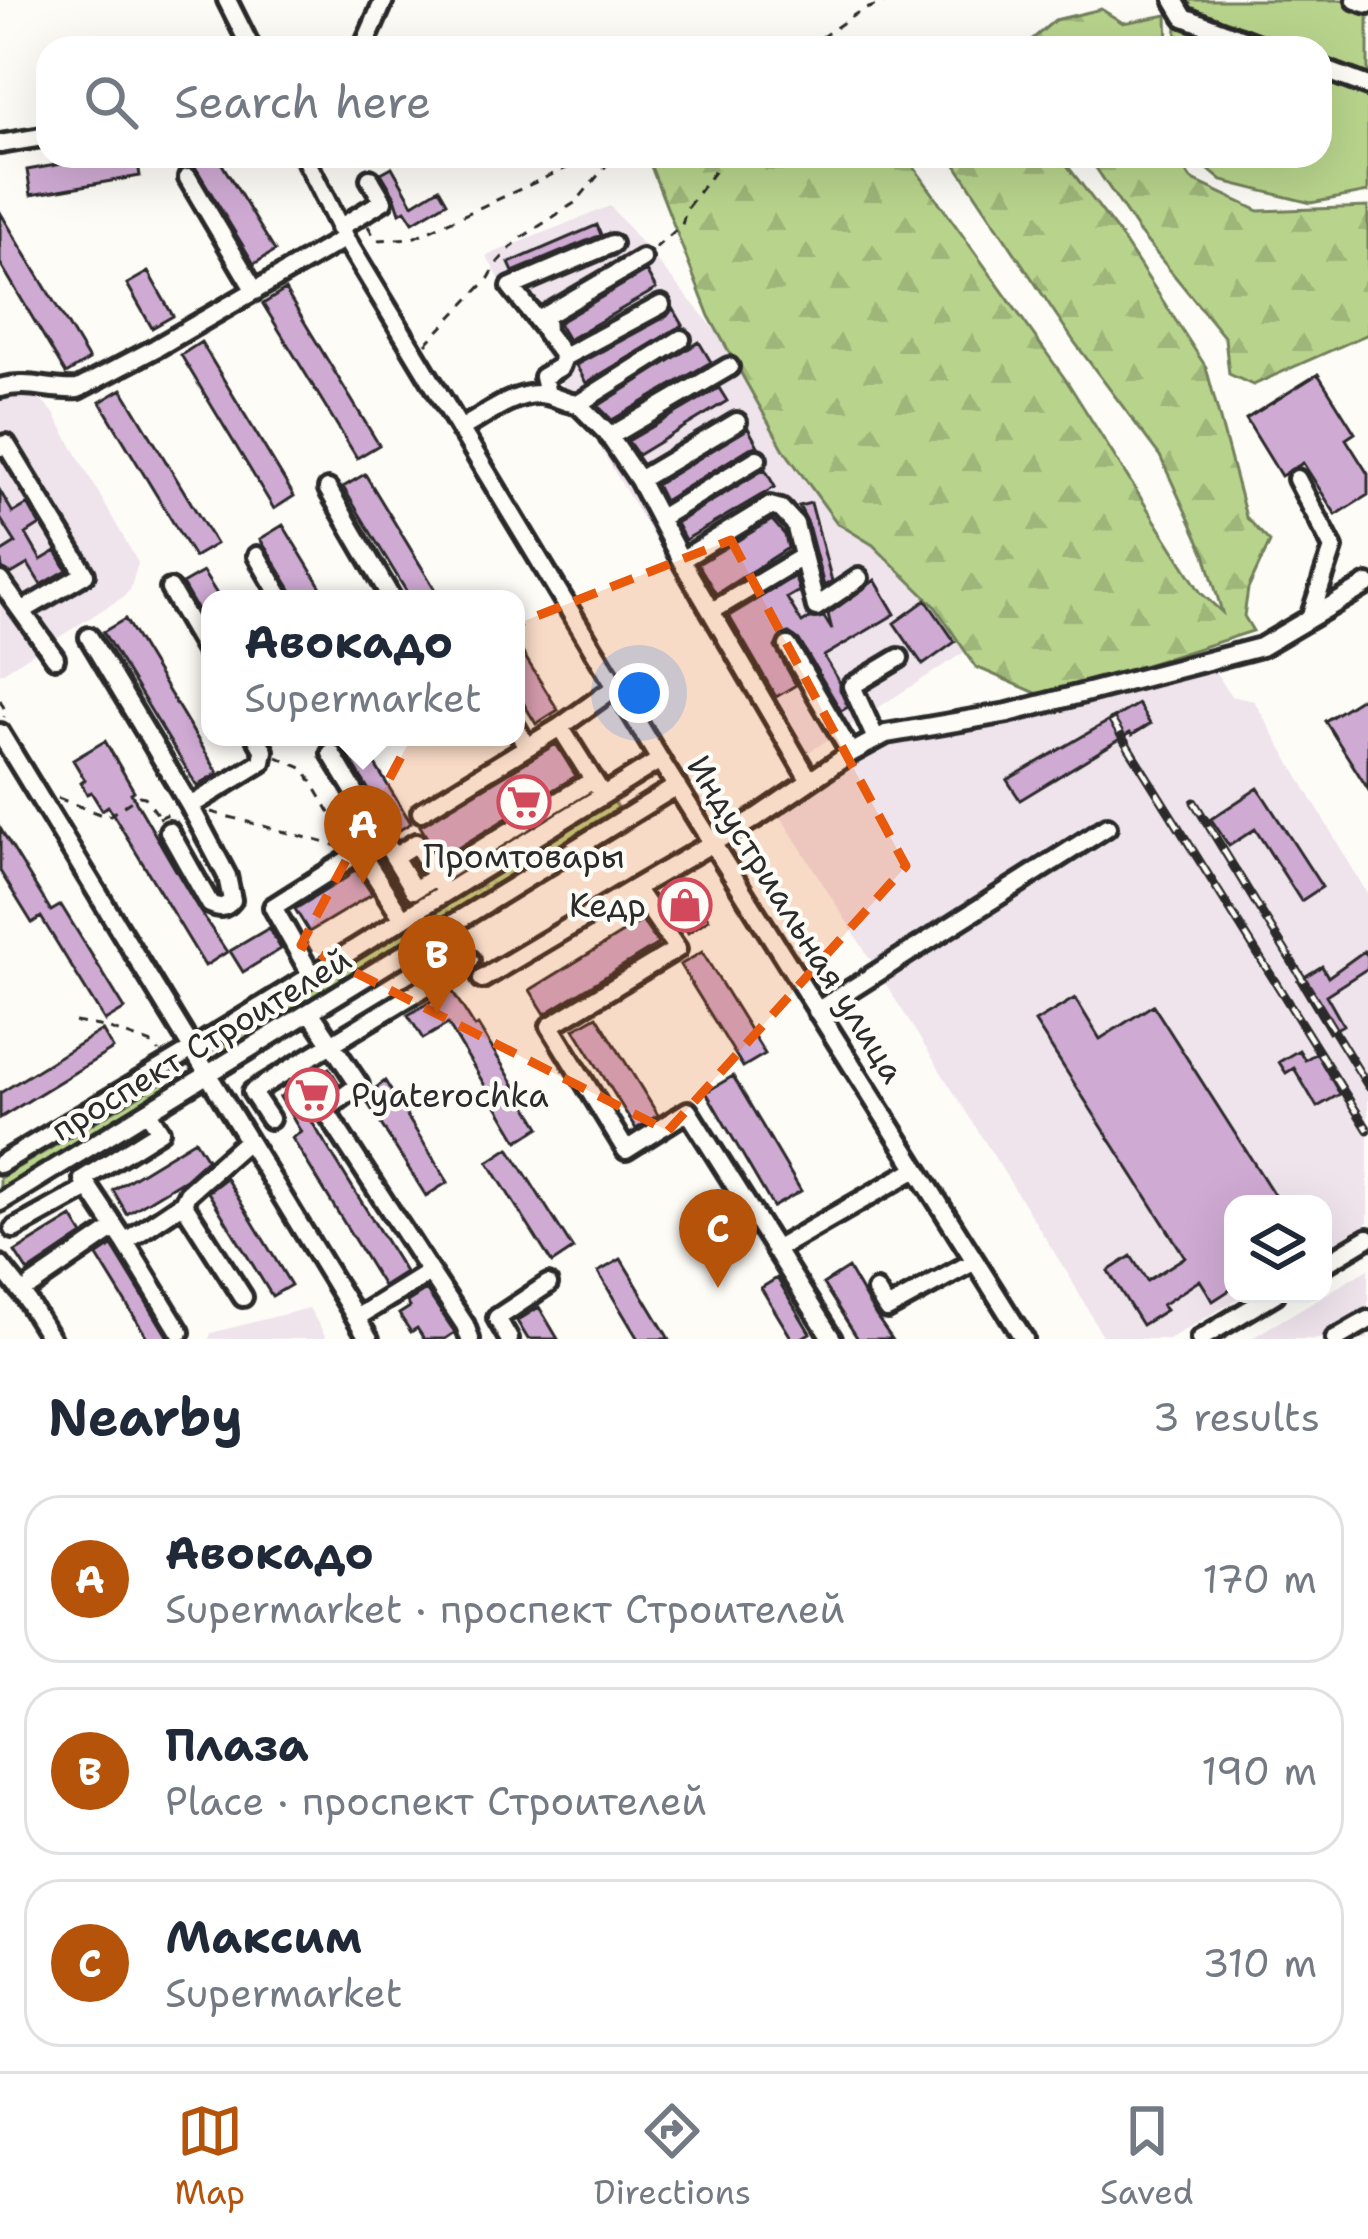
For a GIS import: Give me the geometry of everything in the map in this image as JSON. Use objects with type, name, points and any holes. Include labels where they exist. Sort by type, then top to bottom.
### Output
[{"type":"street","points":[[227,0],[245,36]]},
{"type":"street","points":[[368,36],[384,0]]},
{"type":"street","points":[[1174,0],[1184,17],[1234,36]]},
{"type":"street","points":[[1356,0],[1368,4]]},
{"type":"street","points":[[1332,72],[1368,86]]},
{"type":"street","points":[[2,142],[36,138]]},
{"type":"street","name":"Индустриальная улица","points":[[310,168],[342,233],[661,760],[1024,1339]]},
{"type":"street","points":[[188,178],[255,291]]},
{"type":"street","points":[[0,388],[24,383],[78,389],[255,291],[342,233],[362,214],[387,208],[370,179]]},
{"type":"street","points":[[565,357],[511,287],[612,244]]},
{"type":"street","points":[[546,332],[544,316],[642,259]]},
{"type":"street","points":[[548,394],[543,377],[560,368],[565,357],[661,305]]},
{"type":"street","points":[[460,429],[523,394],[548,394],[578,404],[681,339]]},
{"type":"street","points":[[609,437],[729,367]]},
{"type":"street","points":[[578,404],[609,437],[639,481],[809,781]]},
{"type":"street","points":[[639,481],[737,422]]},
{"type":"street","points":[[0,447],[6,444],[85,574],[22,611]]},
{"type":"street","points":[[660,518],[757,459]]},
{"type":"street","points":[[1297,479],[1333,548],[1310,619]]},
{"type":"street","points":[[328,489],[387,590]]},
{"type":"street","points":[[681,560],[770,506],[781,509],[795,524],[816,607],[859,578]]},
{"type":"street","points":[[257,556],[277,590]]},
{"type":"street","points":[[712,611],[802,556]]},
{"type":"street","points":[[0,581],[55,658]]},
{"type":"street","points":[[482,979],[886,734],[1008,713],[1261,647],[1368,584]]},
{"type":"street","points":[[170,589],[201,642]]},
{"type":"street","points":[[89,638],[227,876],[232,901],[227,906],[210,904],[164,824]]},
{"type":"street","points":[[788,646],[851,753]]},
{"type":"street","points":[[876,740],[852,686],[899,658]]},
{"type":"street","points":[[421,812],[560,727],[617,686]]},
{"type":"street","points":[[560,727],[598,788]]},
{"type":"street","points":[[3,746],[369,1339]]},
{"type":"street","points":[[190,806],[262,762],[260,746]]},
{"type":"street","points":[[331,754],[416,893],[441,884],[416,843],[394,857]]},
{"type":"street","name":"проспект Строителей","points":[[0,1164],[403,919],[441,884],[598,788],[661,760]]},
{"type":"street","name":"проспект Строителей","points":[[0,1202],[677,786]]},
{"type":"street","points":[[817,1011],[1107,827]]},
{"type":"street","points":[[312,976],[273,907],[360,852],[403,919]]},
{"type":"street","points":[[635,888],[677,949],[550,1026],[626,1150],[688,1111],[832,1339]]},
{"type":"street","points":[[270,1119],[253,1092],[470,960]]},
{"type":"street","points":[[310,1013],[358,1085],[325,1110],[470,1339]]},
{"type":"street","points":[[14,1229],[160,1131],[148,1112]]},
{"type":"street","points":[[32,1285],[183,1204],[188,1193],[247,1141]]},
{"type":"street","points":[[72,1159],[180,1332]]},
{"type":"street","points":[[776,1250],[916,1168]]},
{"type":"street","points":[[183,1204],[243,1298]]},
{"type":"street","points":[[1332,1260],[1368,1238]]},
{"type":"street","points":[[876,1291],[887,1309],[975,1261]]},
{"type":"street","points":[[0,1265],[51,1339]]},
{"type":"street","points":[[356,1318],[430,1272]]},
{"type":"street","points":[[509,1339],[497,1318],[548,1284]]},
{"type":"street","points":[[1200,1339],[1260,1303]]},
{"type":"street","points":[[1335,1339],[1368,1320]]},
{"type":"path","points":[[823,36],[860,10],[892,0]]},
{"type":"path","points":[[362,214],[376,240],[413,238],[567,168]]},
{"type":"path","points":[[416,355],[518,240],[575,202],[604,168]]},
{"type":"path","points":[[642,259],[682,226],[686,209],[717,168]]},
{"type":"path","points":[[0,700],[6,712],[1,724]]},
{"type":"path","points":[[264,746],[304,769],[340,830],[360,852]]},
{"type":"path","points":[[39,799],[53,796],[107,817],[145,796],[164,824],[190,806],[360,852]]},
{"type":"path","points":[[75,1022],[155,1045],[159,1052]]},
{"type":"highlighted area","points":[[731,540],[906,866],[668,1131],[301,945],[460,646]]},
{"type":"shaded area","points":[[610,206],[980,642],[789,765],[486,256]]},
{"type":"shaded area","points":[[12,393],[37,397],[53,412],[138,563],[123,597],[0,674],[0,400]]},
{"type":"shaded area","points":[[1215,671],[1231,696],[1254,701],[1368,895],[1368,1222],[1332,1244],[1332,1195],[1224,1195],[1224,1303],[1231,1303],[1169,1339],[1104,1339],[779,814],[871,751]]},
{"type":"shaded area","points":[[1368,1269],[1368,1339],[1250,1339],[1311,1303],[1332,1303],[1332,1290]]},
{"type":"shaded area","points":[[309,1308],[327,1339],[209,1339],[211,1333]]},
{"type":"green space","points":[[1178,0],[1368,0],[1368,192],[1311,203],[1222,181],[1206,168],[1332,168],[1332,36],[1176,36]]},
{"type":"green space","points":[[1101,9],[1123,23],[1167,15],[1168,36],[1036,36],[1055,20]]},
{"type":"green space","points":[[652,168],[915,168],[1068,383],[1201,593],[1222,612],[1205,554],[1160,456],[1075,343],[958,168],[1069,168],[1120,235],[1206,367],[1246,517],[1270,542],[1248,589],[1244,616],[1253,631],[1045,697],[976,667],[934,605],[873,545],[837,523],[784,450],[709,316]]},
{"type":"green space","points":[[1096,168],[1184,168],[1191,179],[1259,211],[1368,207],[1368,334],[1253,385],[1229,374],[1225,338],[1139,232]]},
{"type":"green space","points":[[611,797],[618,808],[431,924],[424,913]]},
{"type":"green space","points":[[418,917],[425,927],[227,1052],[221,1041]]},
{"type":"green space","points":[[163,1082],[169,1092],[0,1191],[0,1178]]},
{"type":"building","points":[[139,168],[140,176],[31,195],[27,170]]},
{"type":"building","points":[[196,168],[224,168],[275,251],[254,264]]},
{"type":"building","points":[[393,168],[413,204],[439,188],[447,202],[413,222],[405,210],[400,213],[381,173]]},
{"type":"building","points":[[0,212],[89,360],[66,374],[0,263]]},
{"type":"building","points":[[597,225],[601,235],[513,272],[509,263]]},
{"type":"building","points":[[646,271],[656,289],[568,340],[558,323]]},
{"type":"building","points":[[148,272],[173,316],[152,328],[127,284]]},
{"type":"building","points":[[285,290],[379,445],[357,458],[263,304]]},
{"type":"building","points":[[673,308],[683,325],[586,383],[576,365],[667,316]]},
{"type":"building","points":[[201,342],[294,496],[274,509],[181,355]]},
{"type":"building","points":[[699,342],[711,362],[612,420],[598,406]]},
{"type":"building","points":[[1318,374],[1355,433],[1346,439],[1368,474],[1368,495],[1336,515],[1303,463],[1281,476],[1246,419]]},
{"type":"building","points":[[719,388],[727,401],[638,455],[628,441]]},
{"type":"building","points":[[122,389],[216,544],[194,557],[100,402]]},
{"type":"building","points":[[748,428],[758,446],[664,501],[656,485]]},
{"type":"building","points":[[765,469],[775,487],[685,540],[676,523]]},
{"type":"building","points":[[365,474],[436,590],[406,590],[343,487]]},
{"type":"building","points":[[0,491],[13,513],[28,504],[40,525],[26,534],[41,560],[56,551],[67,570],[41,585],[28,564],[11,574],[2,569],[0,553],[16,543],[0,518]]},
{"type":"building","points":[[811,503],[832,581],[824,586],[799,506]]},
{"type":"building","points":[[772,520],[785,535],[788,548],[716,594],[698,564]]},
{"type":"building","points":[[283,525],[323,590],[291,590],[260,539]]},
{"type":"building","points":[[203,572],[214,590],[201,590],[201,617],[182,584]]},
{"type":"building","points":[[795,576],[799,591],[787,598],[802,623],[824,617],[832,630],[828,614],[875,580],[895,614],[824,656],[848,707],[841,711],[799,640],[789,633],[775,647],[796,685],[776,697],[729,616]]},
{"type":"building","points":[[926,600],[955,642],[923,665],[894,623]]},
{"type":"building","points":[[125,619],[218,773],[197,786],[103,632]]},
{"type":"building","points":[[525,657],[558,710],[536,724],[525,706]]},
{"type":"building","points":[[1368,694],[1368,789],[1325,721]]},
{"type":"building","points":[[1138,704],[1150,724],[1020,800],[1007,780]]},
{"type":"building","points":[[105,741],[227,952],[205,966],[108,806],[102,810],[81,783],[85,780],[73,760]]},
{"type":"building","points":[[556,744],[576,776],[440,859],[420,826]]},
{"type":"building","points":[[342,746],[364,746],[411,823],[395,833]]},
{"type":"building","points":[[1258,788],[1322,887],[1301,901],[1255,829],[1229,846],[1211,819]]},
{"type":"building","points":[[0,828],[51,911],[61,905],[125,1009],[105,1021],[41,917],[32,923],[0,871]]},
{"type":"building","points":[[356,870],[372,894],[309,932],[295,909]]},
{"type":"building","name":"Кедр","points":[[686,883],[709,919],[688,933],[664,897]]},
{"type":"building","points":[[642,921],[658,944],[545,1014],[530,990]]},
{"type":"building","points":[[269,928],[281,949],[243,972],[230,951]]},
{"type":"building","points":[[1364,951],[1368,968],[1326,995],[1343,1025],[1329,1033],[1298,981],[1322,966],[1328,977]]},
{"type":"building","points":[[702,952],[765,1054],[743,1067],[680,965]]},
{"type":"building","points":[[451,989],[540,1127],[518,1141],[448,1024],[423,1039],[408,1015]]},
{"type":"building","points":[[1075,998],[1100,1039],[1153,1005],[1274,1195],[1224,1195],[1224,1294],[1213,1301],[1200,1280],[1142,1325],[1108,1271],[1131,1256],[1147,1281],[1185,1257],[1035,1022]]},
{"type":"building","points":[[597,1016],[658,1115],[636,1129],[574,1029]]},
{"type":"building","points":[[102,1030],[113,1049],[0,1118],[0,1093]]},
{"type":"building","points":[[1299,1050],[1305,1060],[1316,1053],[1340,1094],[1317,1107],[1294,1068],[1286,1073],[1279,1062]]},
{"type":"building","points":[[329,1068],[339,1084],[307,1114],[405,1272],[383,1286],[292,1138],[301,1132],[280,1097]]},
{"type":"building","points":[[733,1076],[801,1191],[773,1207],[706,1092]]},
{"type":"building","points":[[385,1081],[448,1182],[426,1196],[364,1097]]},
{"type":"building","points":[[195,1140],[207,1159],[185,1179],[127,1214],[113,1190]]},
{"type":"building","points":[[509,1148],[573,1249],[552,1263],[488,1162]]},
{"type":"building","points":[[226,1178],[291,1285],[272,1296],[208,1192]]},
{"type":"building","points":[[72,1217],[83,1235],[28,1272],[15,1252]]},
{"type":"building","points":[[112,1246],[169,1339],[148,1339],[97,1256]]},
{"type":"building","points":[[621,1259],[669,1339],[638,1339],[598,1272]]},
{"type":"building","points":[[848,1268],[892,1339],[858,1339],[823,1284]]},
{"type":"building","points":[[777,1278],[810,1333],[800,1339],[792,1339],[761,1288]]},
{"type":"building","points":[[426,1290],[454,1331],[445,1339],[424,1339],[417,1328],[411,1332],[399,1314],[410,1307],[407,1302]]},
{"type":"building","points":[[539,1307],[558,1339],[528,1339],[517,1321]]},
{"type":"railway","points":[[1112,721],[1368,1130]]},
{"type":"railway","points":[[1194,802],[1368,1086]]},
{"type":"place","name":"Промтовары","points":[[524,802]]},
{"type":"place","name":"Авокадо","points":[[363,884]]},
{"type":"place","name":"Кедр","points":[[685,905]]},
{"type":"place","name":"Плаза","points":[[437,1014]]},
{"type":"place","name":"Pyaterochka","points":[[312,1095]]},
{"type":"place","name":"Максим","points":[[718,1288]]}]
